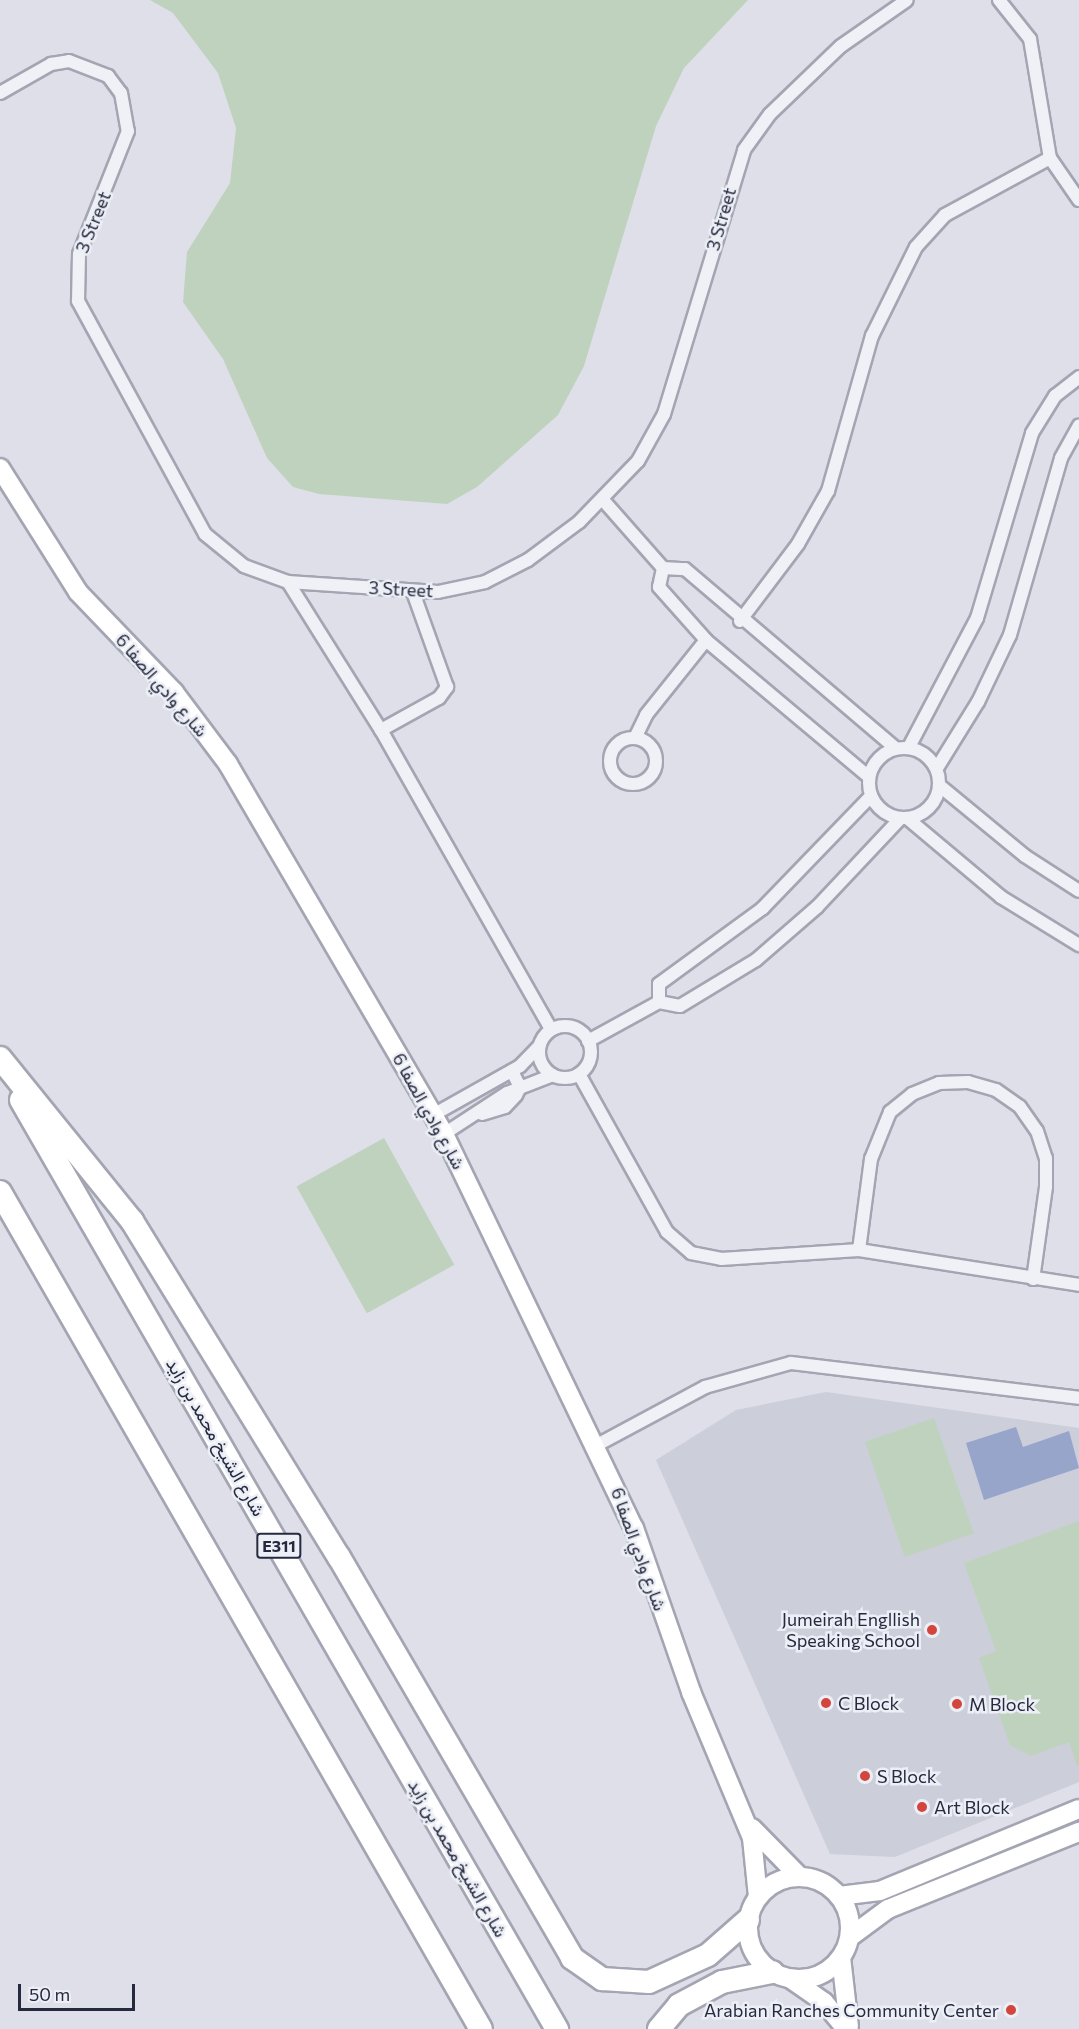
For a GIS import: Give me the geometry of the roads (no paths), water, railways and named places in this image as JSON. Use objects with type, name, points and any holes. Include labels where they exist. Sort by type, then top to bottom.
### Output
[{"type":"highway","points":[[0,1058],[132,1221],[339,1557],[564,1948],[591,1973],[619,1983],[649,1982],[684,1967],[719,1947],[748,1920]]},
{"type":"highway","name":"شارع الشيخ محمد بن زايد","points":[[0,1063],[557,2029]]},
{"type":"highway","points":[[0,1192],[481,2029]]},
{"type":"highway","points":[[684,1967],[701,1971],[705,1983],[699,1994]]},
{"type":"highway","points":[[660,2029],[672,2011],[733,1977],[782,1975]]},
{"type":"main road","name":"شارع وادي الصفا 6","points":[[0,468],[78,592],[174,692],[228,764],[444,1134],[597,1445],[745,1819],[757,1857],[758,1897]]},
{"type":"main road","points":[[839,1896],[880,1891],[1079,1809]]},
{"type":"main road","name":"شارع وادي الصفا 6","points":[[745,1819],[800,1876]]},
{"type":"main road","points":[[850,1937],[888,1910],[1079,1832]]},
{"type":"main road","points":[[800,1876],[818,1880],[839,1896],[849,1915],[850,1937],[841,1958],[848,2029],[824,2002],[782,1975],[752,1949],[748,1920],[758,1897],[772,1884],[800,1876]]},
{"type":"main road","points":[[782,1975],[819,1975],[841,1958]]},
{"type":"street","name":"3 Street","points":[[0,93],[51,64],[69,61],[108,76],[121,93],[128,131],[79,254],[82,312],[205,534],[244,566],[288,582],[413,591],[462,589],[506,573],[603,500],[638,461],[664,414],[744,150],[770,114],[841,46],[907,0]]},
{"type":"street","points":[[999,0],[1030,39],[1050,158],[1079,200]]},
{"type":"street","points":[[740,621],[820,506],[838,465],[872,336],[916,247],[945,215],[1050,158]]},
{"type":"street","points":[[909,747],[977,618],[1032,433],[1055,396],[1079,377]]},
{"type":"street","points":[[588,1041],[659,1002],[680,1006],[756,960],[817,907],[904,818],[930,807],[940,786],[937,768],[978,702],[1010,635],[1059,464],[1079,426]]},
{"type":"street","points":[[603,500],[663,568],[685,569],[740,621],[895,748]]},
{"type":"street","points":[[663,568],[659,587],[706,640],[869,777]]},
{"type":"street","points":[[288,582],[381,730],[551,1029]]},
{"type":"street","points":[[381,730],[439,698],[447,687],[413,591]]},
{"type":"street","points":[[635,738],[646,715],[706,640]]},
{"type":"street","points":[[937,768],[909,747],[895,748],[878,759],[869,777],[872,796],[883,811],[904,818],[1001,897],[1079,945]]},
{"type":"street","points":[[940,786],[1025,856],[1079,891]]},
{"type":"street","points":[[659,1002],[659,984],[763,908],[872,796]]},
{"type":"street","points":[[444,1134],[520,1087],[553,1075],[579,1074],[588,1063],[588,1041],[576,1028],[551,1029]]},
{"type":"street","points":[[433,1115],[512,1071],[539,1046],[551,1029]]},
{"type":"street","points":[[539,1046],[541,1063],[553,1075]]},
{"type":"street","points":[[512,1071],[520,1087]]},
{"type":"street","points":[[579,1074],[668,1232],[691,1252],[721,1259],[859,1250],[1079,1285]]},
{"type":"street","points":[[859,1250],[871,1159],[890,1112],[912,1094],[939,1083],[968,1082],[996,1090],[1020,1107],[1037,1131],[1046,1158],[1046,1187],[1033,1279]]},
{"type":"street","points":[[467,1096],[478,1115]]},
{"type":"street","points":[[597,1445],[705,1387],[791,1363],[1079,1398]]},
{"type":"water","points":[[1016,1427],[1023,1447],[1069,1431],[1079,1468],[984,1500],[966,1443]]},
{"type":"place","name":"Jumeirah Engllish Speaking School","points":[[932,1630]]},
{"type":"place","name":"C Block","points":[[826,1703]]},
{"type":"place","name":"M Block","points":[[957,1704]]},
{"type":"place","name":"S Block","points":[[865,1776]]},
{"type":"place","name":"Art Block","points":[[922,1807]]},
{"type":"place","name":"Arabian Ranches Community Center","points":[[1011,2010]]}]
